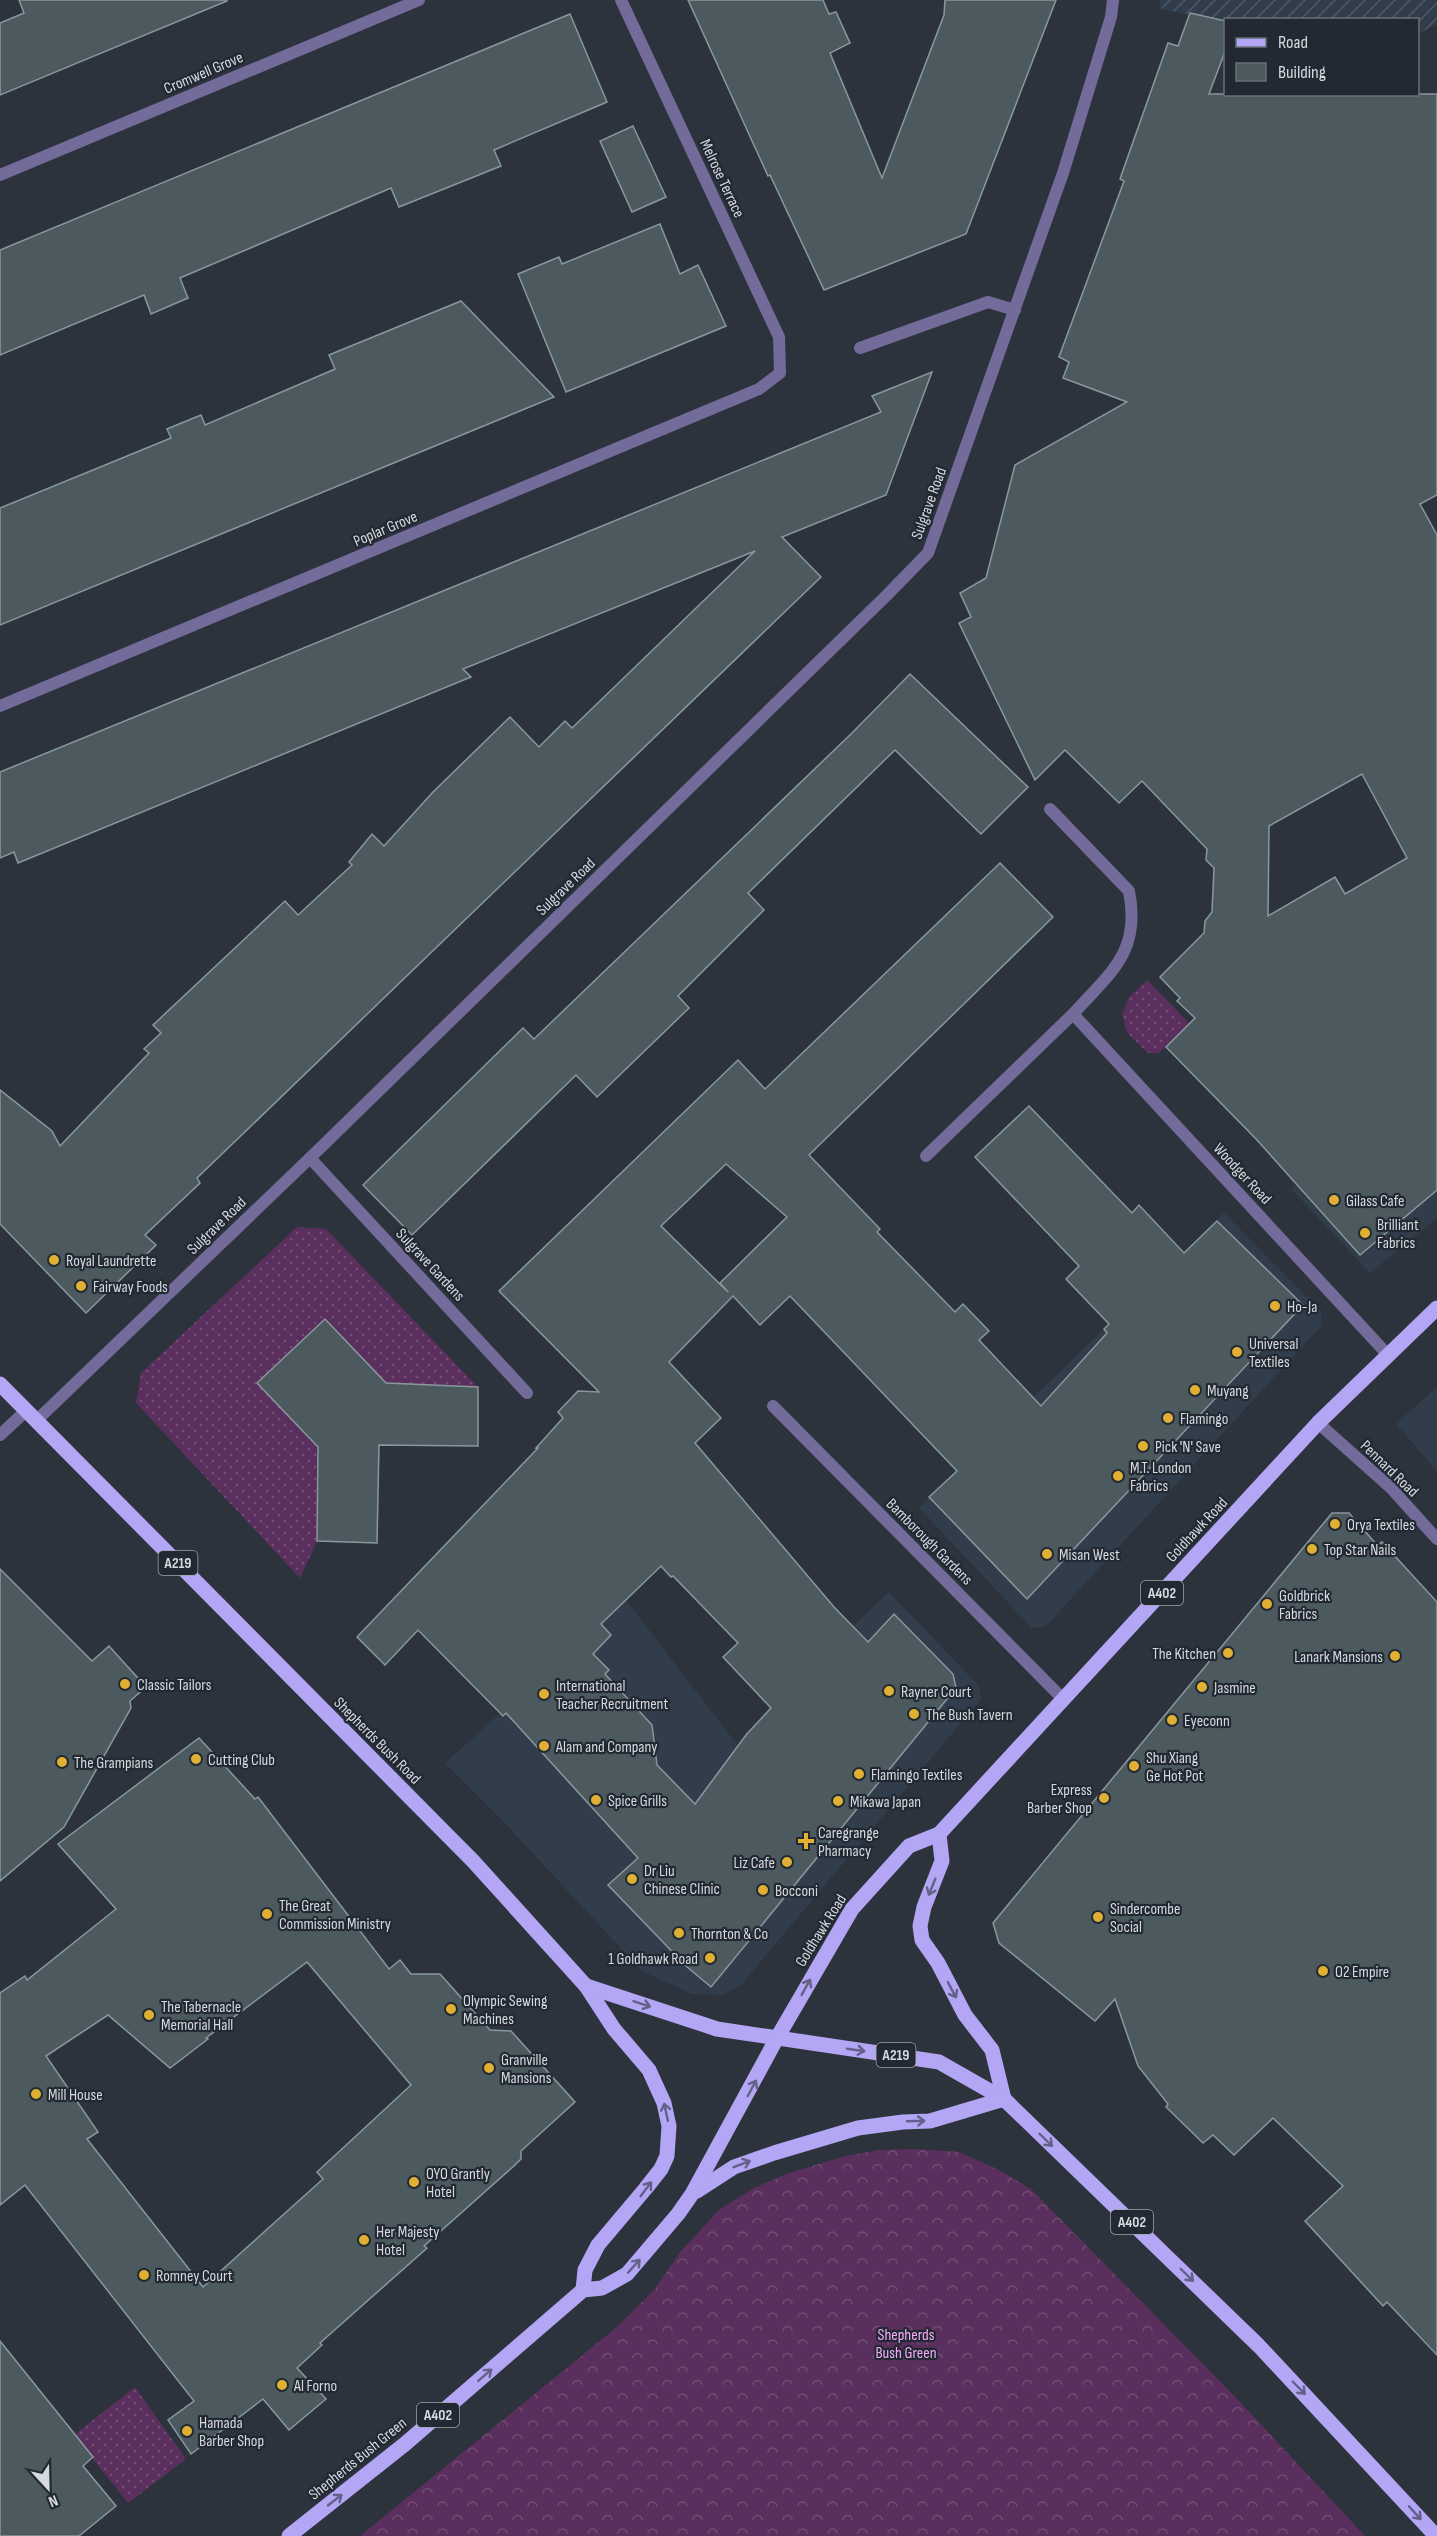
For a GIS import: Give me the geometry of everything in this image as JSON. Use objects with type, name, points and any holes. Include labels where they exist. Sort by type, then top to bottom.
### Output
[{"type":"main road","name":"Goldhawk Road","points":[[777,2038],[852,1909],[909,1846],[939,1834],[1318,1423],[1437,1308]]},
{"type":"main road","name":"Shepherds Bush Road","points":[[0,1383],[473,1861],[586,1986],[717,2029],[777,2038]]},
{"type":"main road","points":[[939,1834],[942,1861],[924,1907],[920,1926],[922,1940],[938,1963],[966,2015],[992,2050],[1004,2099]]},
{"type":"main road","name":"A219","points":[[583,2290],[585,2270],[598,2245],[661,2169],[667,2156],[669,2140],[664,2103],[649,2070],[614,2029],[586,1986]]},
{"type":"main road","name":"A219","points":[[777,2038],[939,2062],[1004,2099]]},
{"type":"main road","name":"Shepherds Bush Green","points":[[290,2536],[405,2444],[583,2290],[602,2288],[627,2274],[692,2194],[777,2038]]},
{"type":"main road","name":"Shepherds Bush Green","points":[[692,2194],[734,2167],[774,2153],[858,2128],[903,2121],[930,2121],[1004,2099]]},
{"type":"main road","name":"A402","points":[[1004,2099],[1259,2346],[1436,2536]]},
{"type":"street","name":"Cromwell Grove","points":[[0,175],[419,0]]},
{"type":"street","name":"Melrose Terrace","points":[[621,0],[779,337],[780,373]]},
{"type":"street","name":"Sulgrave Road","points":[[0,1435],[32,1415],[310,1158],[928,553],[1063,173],[1111,17],[1113,0]]},
{"type":"street","points":[[860,348],[988,302],[1015,310]]},
{"type":"street","name":"Poplar Grove","points":[[0,706],[759,389],[780,373]]},
{"type":"street","points":[[926,1156],[1073,1014],[1120,962],[1129,945],[1133,908],[1129,891],[1050,809]]},
{"type":"street","name":"Woodger Road","points":[[1073,1014],[1388,1355]]},
{"type":"street","name":"Sulgrave Gardens","points":[[310,1158],[527,1393]]},
{"type":"street","name":"Bamborough Gardens","points":[[773,1406],[1064,1700]]},
{"type":"street","name":"Pennard Road","points":[[1318,1423],[1391,1488],[1437,1539]]},
{"type":"shaded area","points":[[1159,0],[1437,0],[1437,24],[1419,33],[1419,18],[1224,18],[1224,22],[1161,9]]},
{"type":"shaded area","points":[[1437,1070],[1437,1218],[1370,1273],[1291,1189]]},
{"type":"shaded area","points":[[1224,1213],[1321,1311],[1322,1325],[1046,1626],[1032,1628],[919,1508]]},
{"type":"shaded area","points":[[1437,1387],[1437,1471],[1396,1424]]},
{"type":"shaded area","points":[[889,1592],[980,1687],[981,1699],[741,1985],[722,1995],[692,1994],[642,1971],[502,1820],[445,1763],[626,1600],[738,1746],[787,1688]]},
{"type":"green space","points":[[1147,980],[1189,1023],[1159,1053],[1148,1053],[1127,1033],[1122,1015],[1129,997]]},
{"type":"green space","points":[[297,1227],[326,1229],[478,1387],[386,1383],[325,1319],[257,1383],[318,1448],[317,1541],[300,1578],[136,1403],[141,1373]]},
{"type":"green space","name":"Shepherds Bush Green","points":[[916,2149],[959,2152],[1001,2171],[1032,2190],[1239,2401],[1365,2536],[360,2536],[617,2327],[654,2290],[681,2251],[720,2209],[754,2188],[789,2173],[842,2157],[878,2150]]},
{"type":"green space","points":[[135,2387],[186,2459],[128,2503],[74,2435]]},
{"type":"building","points":[[19,0],[227,1],[0,95],[0,23],[24,13]]},
{"type":"building","points":[[688,0],[823,0],[829,14],[836,12],[850,43],[830,53],[882,178],[944,15],[945,0],[1056,0],[966,234],[824,290],[770,175],[768,176]]},
{"type":"building","points":[[1190,13],[1224,21],[1224,54],[1209,94],[1224,94],[1224,96],[1419,96],[1419,94],[1437,94],[1437,495],[1420,504],[1437,535],[1437,1190],[1360,1255],[1257,1140],[1166,1047],[1195,1018],[1177,1001],[1180,998],[1160,977],[1204,933],[1205,921],[1212,912],[1214,868],[1206,860],[1207,849],[1142,781],[1119,803],[1065,750],[1035,780],[959,623],[971,617],[960,593],[986,578],[1015,465],[1127,402],[1063,378],[1069,362],[1059,357],[1124,181],[1120,179],[1168,43],[1178,46]],"holes":[[[1362,774],[1407,858],[1345,894],[1335,877],[1268,916],[1269,826]]]},
{"type":"building","points":[[570,14],[607,102],[494,150],[501,166],[399,207],[391,188],[180,278],[188,298],[151,314],[144,295],[0,355],[0,250]]},
{"type":"building","points":[[633,126],[666,197],[632,212],[600,141]]},
{"type":"building","points":[[660,224],[680,274],[698,265],[726,326],[566,392],[518,274],[559,257],[562,264]]},
{"type":"building","points":[[461,301],[554,397],[0,625],[0,508],[171,438],[167,429],[201,415],[205,425],[335,369],[329,355]]},
{"type":"building","points":[[932,372],[886,495],[782,537],[821,577],[197,1178],[200,1183],[145,1235],[156,1245],[86,1313],[0,1224],[0,1090],[52,1131],[60,1146],[149,1053],[144,1049],[161,1033],[153,1025],[285,901],[298,915],[352,865],[349,862],[372,834],[384,846],[433,792],[510,717],[539,747],[565,721],[572,728],[755,551],[463,669],[471,677],[18,863],[14,852],[0,858],[0,772],[881,412],[872,396]]},
{"type":"building","points":[[910,674],[1028,787],[981,834],[895,750],[748,893],[764,910],[678,996],[689,1008],[597,1097],[576,1075],[412,1235],[363,1185],[523,1028],[534,1039],[852,733]]},
{"type":"building","points":[[1000,863],[1053,917],[809,1155],[880,1229],[877,1232],[955,1312],[963,1304],[989,1331],[979,1340],[1041,1406],[1107,1333],[1104,1329],[1109,1324],[1066,1279],[1079,1266],[975,1157],[1029,1106],[1132,1213],[1139,1205],[1184,1253],[1217,1221],[1303,1305],[1027,1599],[929,1497],[957,1471],[790,1296],[760,1325],[733,1296],[669,1362],[721,1418],[695,1443],[834,1607],[868,1642],[894,1614],[953,1674],[956,1688],[711,1987],[686,1966],[608,1885],[638,1858],[506,1713],[503,1716],[418,1630],[385,1665],[357,1637],[538,1448],[536,1448],[563,1418],[558,1412],[578,1391],[599,1392],[499,1291],[738,1060],[765,1089]],"holes":[[[726,1164],[787,1217],[720,1283],[728,1292],[661,1226]],[[661,1566],[738,1643],[723,1657],[771,1708],[746,1735],[695,1804],[657,1765],[652,1725],[605,1674],[609,1670],[593,1654],[611,1635],[601,1624]]]},
{"type":"building","points":[[325,1319],[386,1383],[478,1387],[478,1446],[379,1445],[377,1543],[317,1541],[318,1447],[257,1383]]},
{"type":"building","points":[[1332,1513],[1349,1513],[1377,1545],[1382,1542],[1437,1602],[1437,2355],[1387,2302],[1383,2306],[1305,2221],[1343,2186],[1273,2118],[1234,2155],[1213,2135],[1203,2143],[1166,2107],[1168,2104],[1138,2066],[1115,1999],[1095,2021],[999,1943],[993,1923]]},
{"type":"building","points":[[0,1569],[92,1661],[109,1646],[146,1687],[130,1701],[131,1708],[64,1827],[0,1881]]},
{"type":"building","points":[[199,1738],[255,1799],[258,1797],[389,1969],[400,1960],[411,1974],[440,1974],[490,2030],[511,2031],[575,2102],[521,2151],[521,2159],[514,2166],[424,2246],[427,2248],[320,2343],[322,2345],[297,2368],[326,2399],[289,2430],[263,2399],[191,2454],[168,2420],[194,2401],[25,2185],[0,2205],[0,1993],[25,1976],[27,1980],[116,1909],[58,1844]],"holes":[[[307,1962],[411,2085],[317,2172],[323,2179],[203,2287],[87,2139],[98,2132],[46,2056],[108,2015],[170,2068]]]},
{"type":"building","points":[[0,2341],[93,2457],[83,2466],[116,2506],[79,2536],[0,2536]]},
{"type":"place","name":"Gilass Cafe","points":[[1334,1200]]},
{"type":"place","name":"Brilliant Fabrics","points":[[1365,1233]]},
{"type":"place","name":"Royal Laundrette","points":[[54,1260]]},
{"type":"place","name":"Fairway Foods","points":[[81,1286]]},
{"type":"place","name":"Ho-Ja","points":[[1275,1306]]},
{"type":"place","name":"Universal Textiles","points":[[1237,1352]]},
{"type":"place","name":"Muyang","points":[[1195,1390]]},
{"type":"place","name":"Flamingo","points":[[1168,1418]]},
{"type":"place","name":"Pick 'N' Save","points":[[1143,1446]]},
{"type":"place","name":"M.T. London Fabrics","points":[[1118,1476]]},
{"type":"place","name":"Orya Textiles","points":[[1335,1524]]},
{"type":"place","name":"Top Star Nails","points":[[1312,1549]]},
{"type":"place","name":"Misan West","points":[[1047,1554]]},
{"type":"place","name":"Goldbrick Fabrics","points":[[1267,1604]]},
{"type":"place","name":"The Kitchen","points":[[1228,1653]]},
{"type":"place","name":"Lanark Mansions","points":[[1395,1656]]},
{"type":"place","name":"Classic Tailors","points":[[125,1684]]},
{"type":"place","name":"Jasmine","points":[[1202,1687]]},
{"type":"place","name":"Rayner Court","points":[[889,1691]]},
{"type":"place","name":"International Teacher Recruitment","points":[[544,1694]]},
{"type":"place","name":"The Bush Tavern","points":[[914,1714]]},
{"type":"place","name":"Eyeconn","points":[[1172,1720]]},
{"type":"place","name":"Alam and Company","points":[[544,1746]]},
{"type":"place","name":"Cutting Club","points":[[196,1759]]},
{"type":"place","name":"The Grampians","points":[[62,1762]]},
{"type":"place","name":"Shu Xiang Ge Hot Pot","points":[[1134,1766]]},
{"type":"place","name":"Flamingo Textiles","points":[[859,1774]]},
{"type":"place","name":"Express Barber Shop","points":[[1104,1798]]},
{"type":"place","name":"Spice Grills","points":[[596,1800]]},
{"type":"place","name":"Mikawa Japan","points":[[838,1801]]},
{"type":"place","name":"Caregrange Pharmacy","points":[[806,1841]]},
{"type":"place","name":"Liz Cafe","points":[[787,1862]]},
{"type":"place","name":"Dr Liu Chinese Clinic","points":[[632,1879]]},
{"type":"place","name":"Bocconi","points":[[763,1890]]},
{"type":"place","name":"The Great Commission Ministry","points":[[267,1914]]},
{"type":"place","name":"Sindercombe Social","points":[[1098,1917]]},
{"type":"place","name":"Thornton & Co","points":[[679,1933]]},
{"type":"place","name":"1 Goldhawk Road","points":[[710,1958]]},
{"type":"place","name":"O2 Empire","points":[[1323,1971]]},
{"type":"place","name":"Olympic Sewing Machines","points":[[451,2009]]},
{"type":"place","name":"The Tabernacle Memorial Hall","points":[[149,2015]]},
{"type":"place","name":"Granville Mansions","points":[[489,2068]]},
{"type":"place","name":"Mill House","points":[[36,2094]]},
{"type":"place","name":"OYO Grantly Hotel","points":[[414,2182]]},
{"type":"place","name":"Her Majesty Hotel","points":[[364,2240]]},
{"type":"place","name":"Romney Court","points":[[144,2275]]},
{"type":"place","name":"Al Forno","points":[[282,2385]]},
{"type":"place","name":"Hamada Barber Shop","points":[[187,2431]]}]
